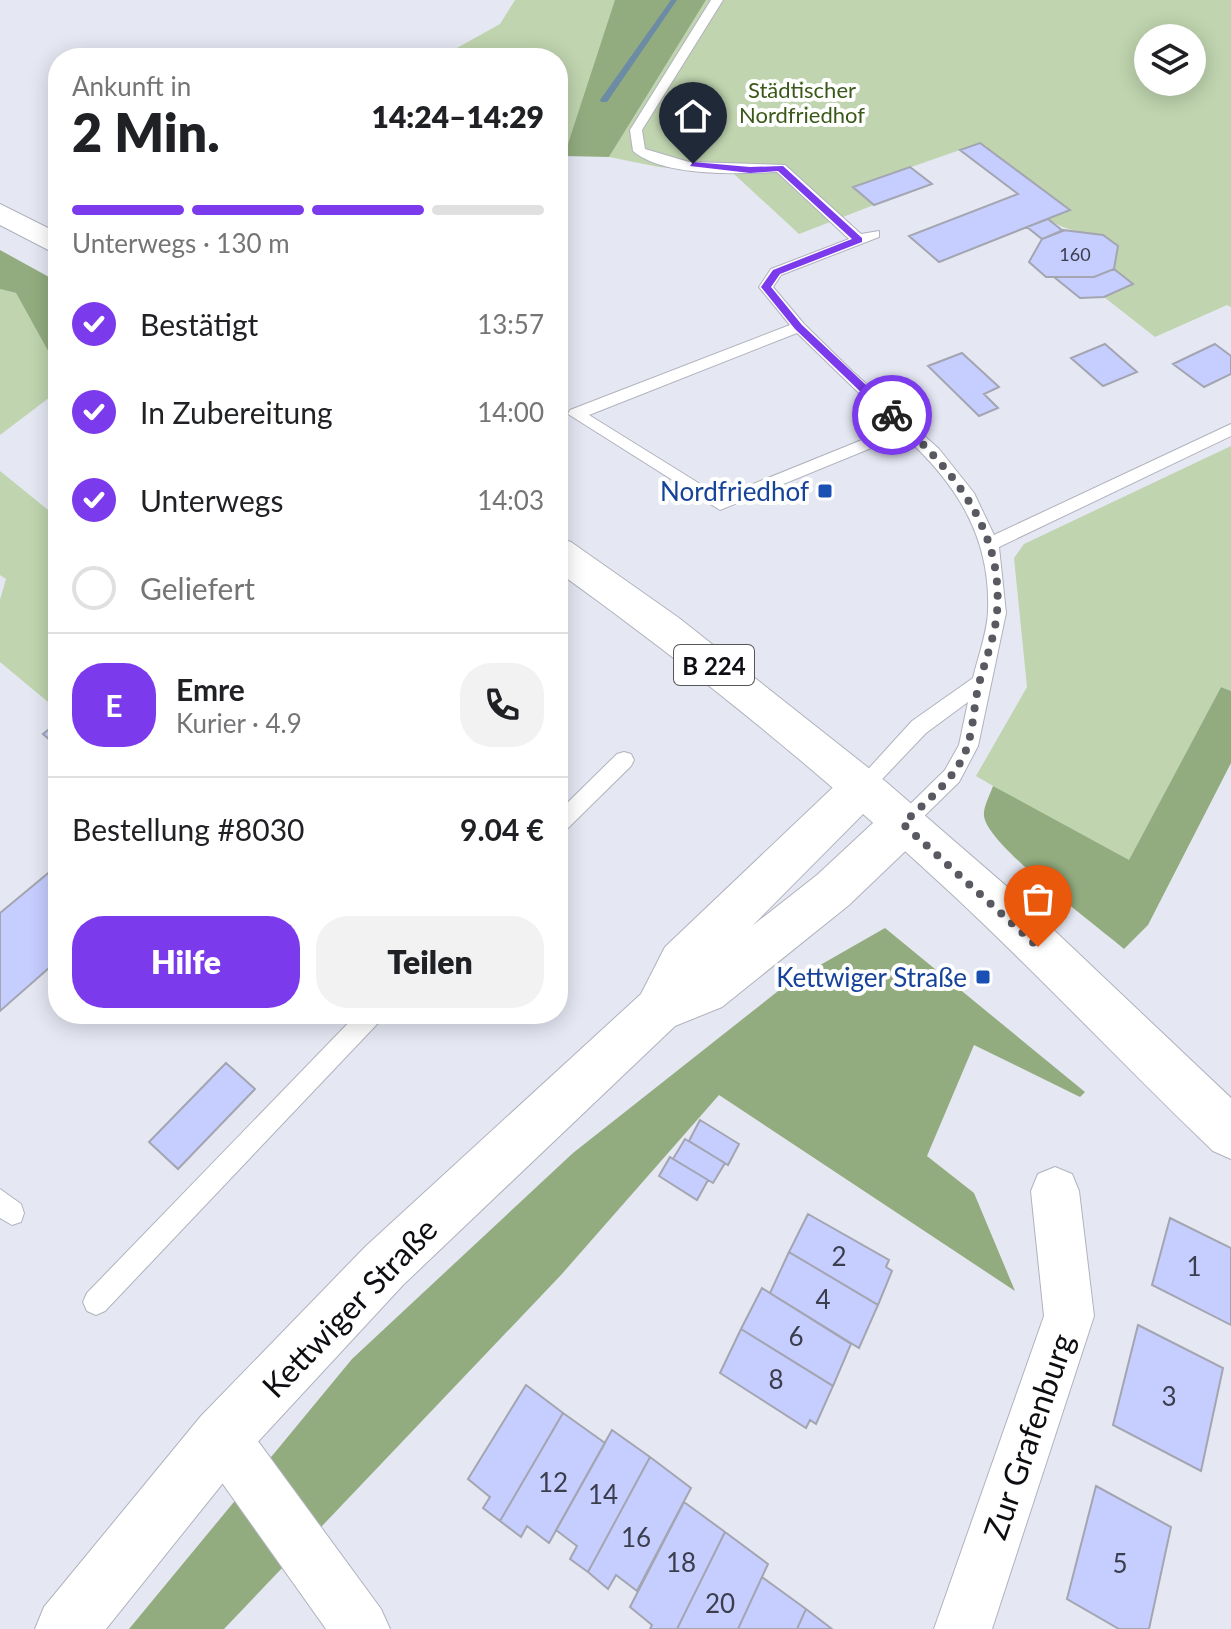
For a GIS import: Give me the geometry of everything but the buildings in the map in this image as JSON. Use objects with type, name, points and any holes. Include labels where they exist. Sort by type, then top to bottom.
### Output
[{"type":"main road","points":[[0,213],[48,240]]},
{"type":"main road","name":"B 224","points":[[568,559],[713,664],[903,824],[971,883],[1231,1133]]},
{"type":"main road","name":"Kettwiger Straße","points":[[66,1629],[222,1437],[384,1266],[658,1010],[682,963],[861,788]]},
{"type":"main road","name":"Kettwiger Straße","points":[[658,1010],[705,991],[833,890],[903,824]]},
{"type":"street","name":"Zur Grafenburg","points":[[963,1629],[1069,1316],[1055,1191]]},
{"type":"street","points":[[222,1437],[361,1629]]},
{"type":"lane","points":[[717,0],[636,130],[639,151],[664,161],[750,170],[780,168],[859,240]]},
{"type":"lane","points":[[874,234],[776,272],[766,287],[799,327],[933,453],[968,497],[990,544],[997,613],[979,684],[968,746],[952,776],[903,824]]},
{"type":"lane","points":[[799,327],[576,414],[720,504],[906,428]]},
{"type":"lane","points":[[990,544],[1231,429]]},
{"type":"lane","points":[[861,788],[919,727],[979,684]]},
{"type":"lane","points":[[568,815],[624,760]]},
{"type":"lane","points":[[96,1302],[362,1024]]},
{"type":"green space","points":[[515,0],[619,0],[568,145],[568,48],[457,48],[500,24]]},
{"type":"green space","points":[[615,0],[706,0],[609,157],[568,156],[568,144]]},
{"type":"green space","name":"Städtischer Nordfriedhof","points":[[706,0],[1231,0],[1231,307],[1227,305],[1155,337],[1104,297],[1133,284],[1114,269],[1118,246],[1048,219],[1070,209],[980,143],[854,187],[874,205],[799,234],[734,174],[659,167],[609,157]]},
{"type":"green space","points":[[0,250],[48,276],[48,351],[16,293],[0,289]]},
{"type":"green space","points":[[0,289],[16,293],[48,351],[48,399],[0,435]]},
{"type":"green space","points":[[1231,446],[1231,691],[1221,687],[1127,864],[976,776],[1027,687],[1014,558],[1024,544]]},
{"type":"green space","points":[[0,471],[48,510],[48,702],[0,662],[0,600],[6,579],[0,575]]},
{"type":"green space","points":[[1221,687],[1231,691],[1231,763],[1148,925],[1124,949],[1045,885],[1003,846],[984,816],[987,801],[993,786],[1129,860]]},
{"type":"green space","points":[[885,928],[1085,1092],[1080,1097],[974,1045],[927,1156],[974,1193],[1015,1291],[719,1095],[561,1275],[224,1629],[129,1629],[352,1359],[573,1153],[787,984]]},
{"type":"waterway","points":[[604,100],[674,0]]},
{"type":"way so far","points":[[892,415],[933,453],[968,497],[990,544],[997,589],[997,613],[979,684],[968,746],[952,776],[903,824],[1038,947]]},
{"type":"place","name":"Nordfriedhof","points":[[825,491]]},
{"type":"place","name":"Kettwiger Straße","points":[[983,977]]},
{"type":"route","points":[[693,164],[750,170],[780,168],[859,240],[776,272],[766,287],[799,327],[892,415]]}]
